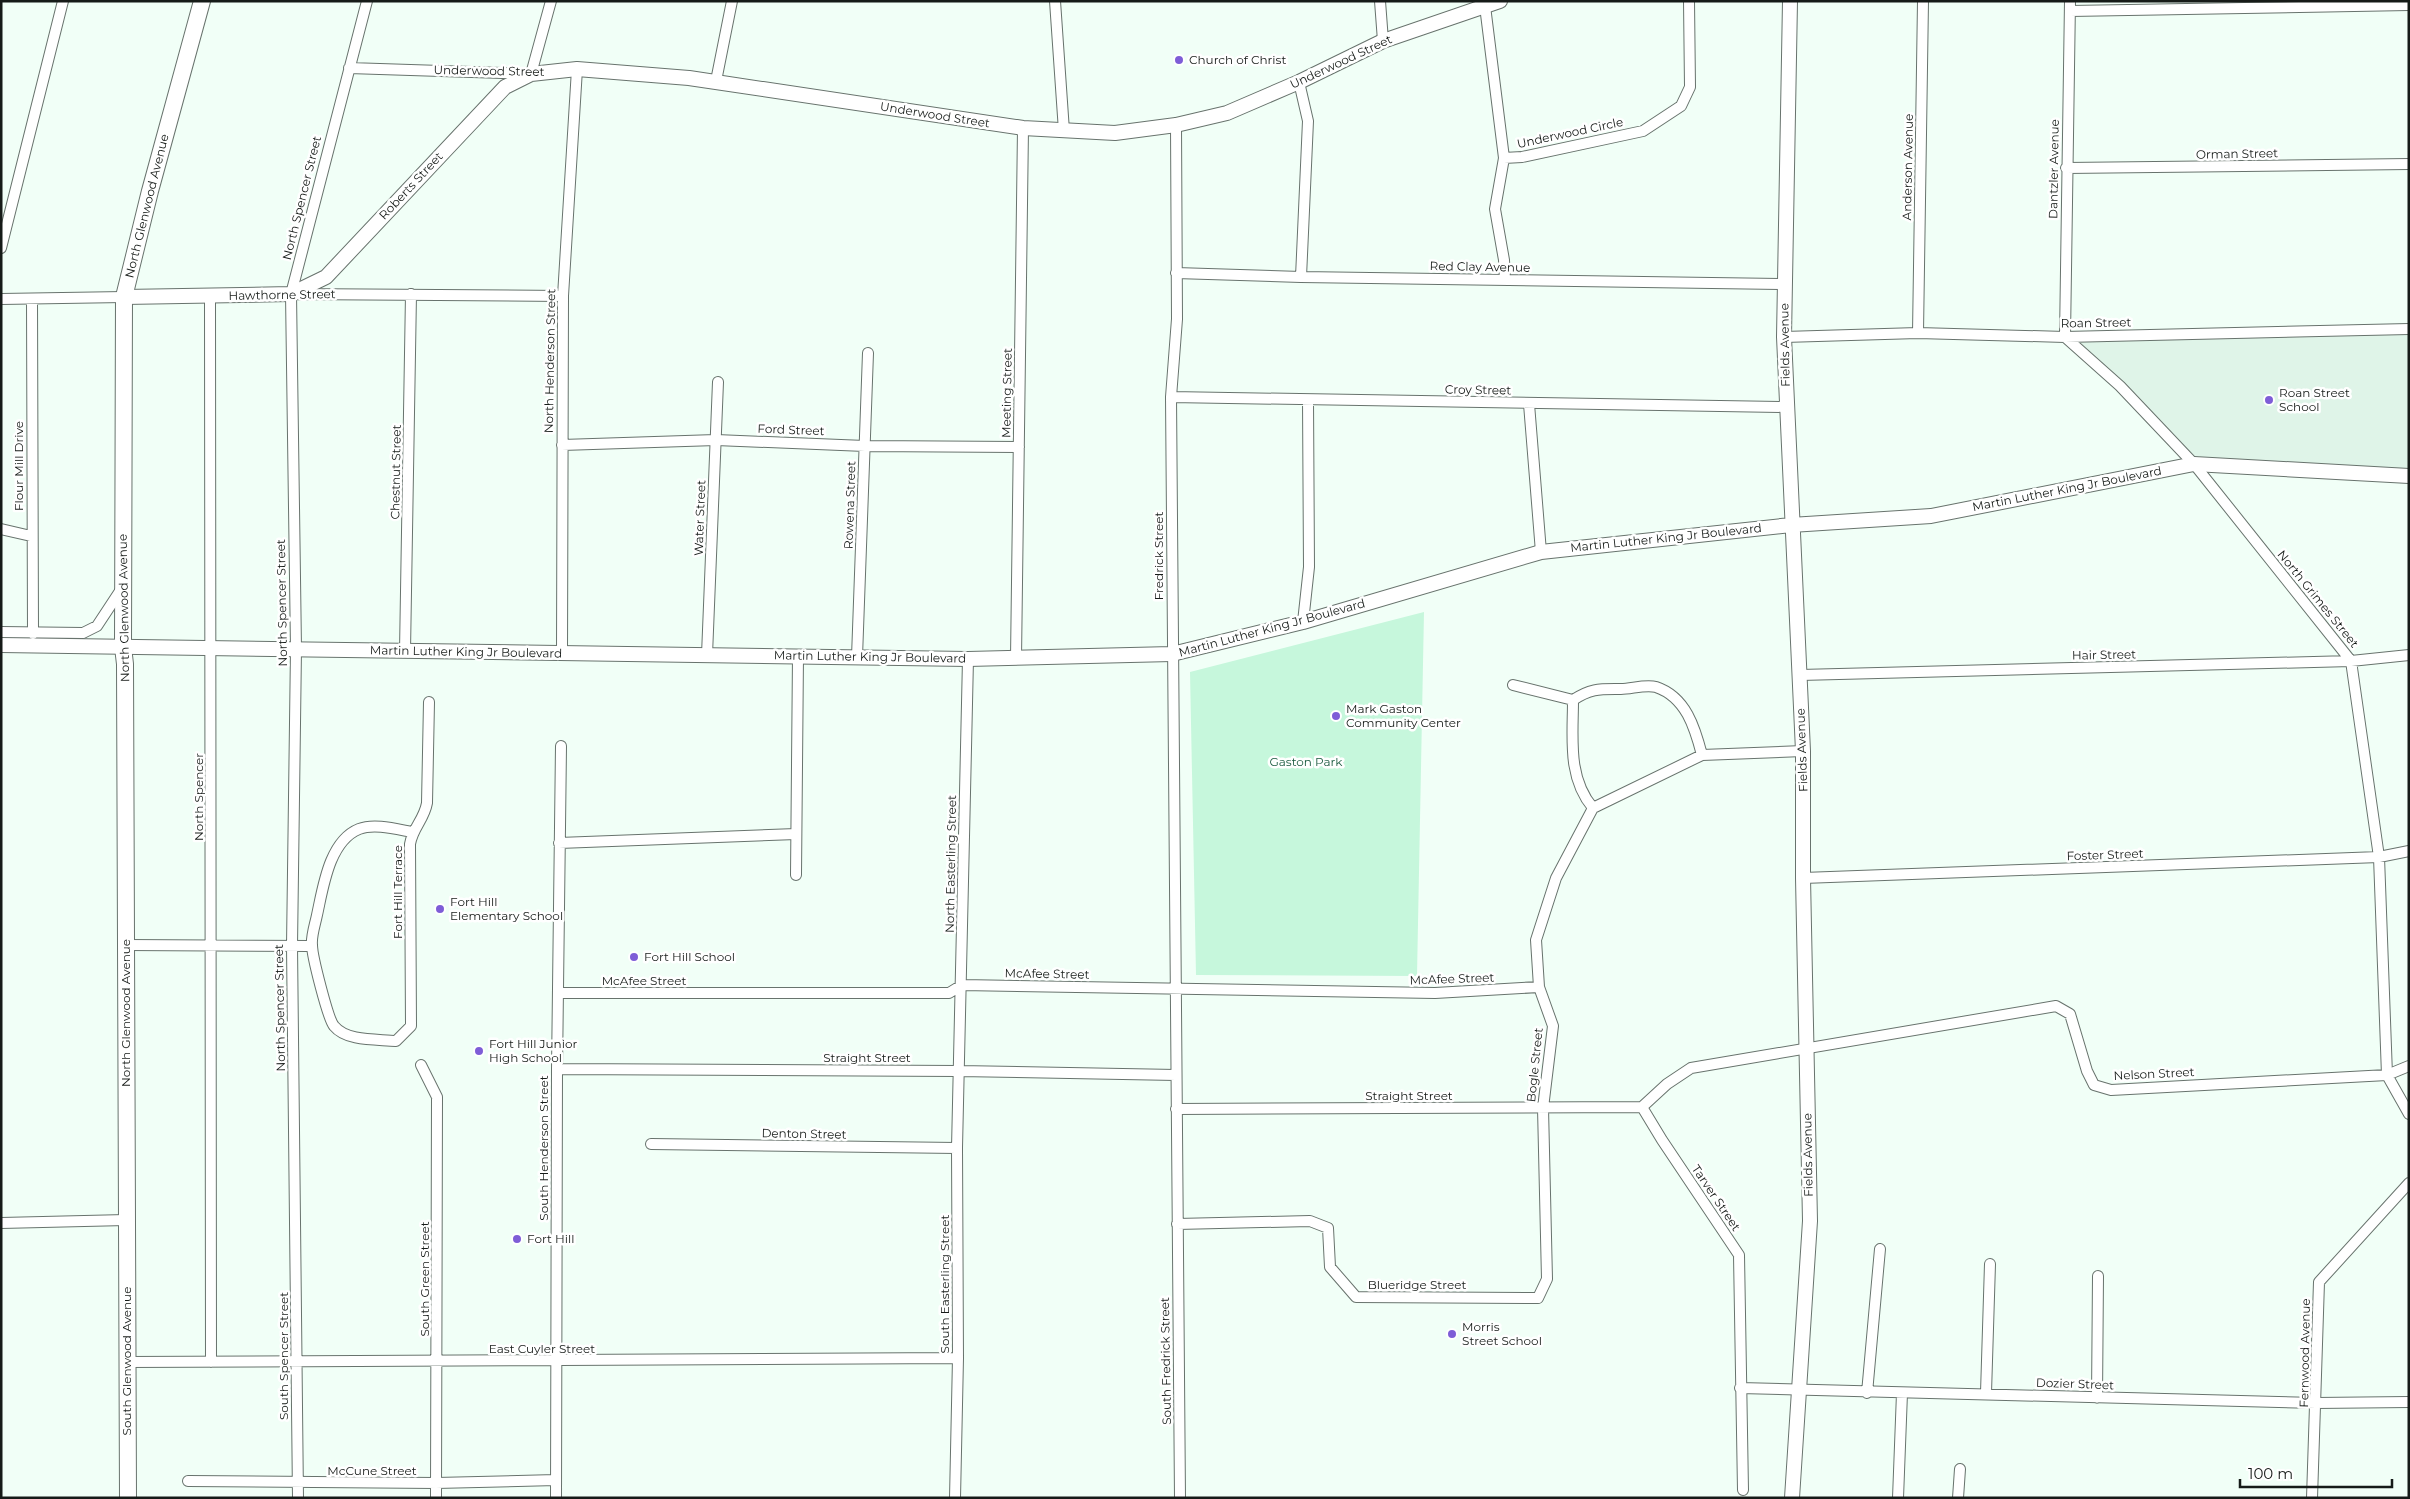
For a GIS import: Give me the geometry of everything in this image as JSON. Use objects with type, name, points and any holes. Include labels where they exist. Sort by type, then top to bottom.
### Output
[{"type":"main road","name":"North Glenwood Avenue","points":[[126,1222],[127,945],[125,664],[123,647],[124,297],[150,191],[202,1]]},
{"type":"main road","name":"South Glenwood Avenue","points":[[126,1222],[128,1498]]},
{"type":"street","points":[[1,248],[63,1]]},
{"type":"street","name":"North Spencer Street","points":[[296,1214],[292,946],[296,649],[291,294],[367,1]]},
{"type":"street","points":[[531,74],[551,1]]},
{"type":"street","points":[[716,81],[732,1]]},
{"type":"street","points":[[1055,1],[1064,131]]},
{"type":"street","points":[[1380,1],[1383,41]]},
{"type":"street","name":"Underwood Street","points":[[349,68],[531,74],[577,69],[716,81],[1023,128],[1115,134],[1176,125],[1227,113],[1299,82],[1383,41],[1500,1]]},
{"type":"street","name":"Underwood Circle","points":[[1485,6],[1504,158],[1522,157],[1643,131],[1681,106],[1690,87],[1689,1]]},
{"type":"street","name":"Fields Avenue","points":[[1790,1],[1784,337],[1791,525],[1803,751],[1802,878],[1810,1246],[1792,1498]]},
{"type":"street","name":"Anderson Avenue","points":[[1918,333],[1923,1]]},
{"type":"street","points":[[2070,6],[2409,4]]},
{"type":"street","name":"Dantzler Avenue","points":[[2065,337],[2066,168],[2070,6]]},
{"type":"street","name":"North Henderson Street","points":[[562,653],[563,296],[577,69]]},
{"type":"street","name":"Roberts Street","points":[[291,294],[326,277],[505,87],[531,74]]},
{"type":"street","points":[[1299,82],[1308,121],[1301,277]]},
{"type":"street","name":"Fredrick Street","points":[[1176,125],[1177,319],[1171,397],[1176,1109]]},
{"type":"street","name":"Meeting Street","points":[[1016,658],[1023,128]]},
{"type":"street","points":[[1504,158],[1495,209],[1504,260],[1505,280]]},
{"type":"street","name":"Orman Street","points":[[2066,168],[2409,164]]},
{"type":"street","name":"Red Clay Avenue","points":[[1176,272],[1301,277],[1784,284]]},
{"type":"street","name":"Hawthorne Street","points":[[1,300],[291,294],[563,296]]},
{"type":"street","name":"Chestnut Street","points":[[405,651],[411,294]]},
{"type":"street","name":"North Spencer","points":[[210,296],[212,648],[211,1362]]},
{"type":"street","name":"Flour Mill Drive","points":[[32,299],[31,536],[33,634]]},
{"type":"street","name":"Roan Street","points":[[1784,337],[1918,333],[2065,337],[2409,329]]},
{"type":"street","name":"North Grimes Street","points":[[2065,337],[2120,386],[2194,464],[2351,661],[2380,857],[2387,1075]]},
{"type":"street","name":"Rowena Street","points":[[857,657],[868,353]]},
{"type":"street","name":"Water Street","points":[[707,655],[718,382]]},
{"type":"street","name":"Croy Street","points":[[1171,397],[1786,407]]},
{"type":"street","points":[[1304,622],[1310,567],[1308,400]]},
{"type":"street","points":[[1529,404],[1541,552]]},
{"type":"street","name":"Ford Street","points":[[562,445],[716,440],[865,446],[1019,447]]},
{"type":"street","name":"Martin Luther King Jr Boulevard","points":[[1,645],[968,659],[1172,654],[1304,622],[1541,552],[1791,525],[1931,516],[2194,464],[2409,476]]},
{"type":"street","points":[[1,529],[31,536]]},
{"type":"street","points":[[1,632],[33,634],[83,633],[97,626],[123,587]]},
{"type":"street","name":"Hair Street","points":[[1800,675],[2351,661],[2409,655]]},
{"type":"street","points":[[796,875],[798,656]]},
{"type":"street","name":"North Easterling Street","points":[[959,1071],[968,659]]},
{"type":"street","points":[[1513,685],[1573,700],[1587,691],[1655,687],[1682,705],[1694,727],[1702,755]]},
{"type":"street","points":[[1573,700],[1573,758],[1578,786],[1593,808],[1702,755],[1803,751]]},
{"type":"street","name":"Fort Hill Terrace","points":[[311,946],[326,1010],[335,1027],[347,1035],[396,1041],[411,1026],[412,832],[425,815],[427,803],[429,702]]},
{"type":"street","points":[[557,1069],[561,746]]},
{"type":"street","name":"Bogle Street","points":[[1547,1279],[1543,1108],[1553,1026],[1539,987],[1536,940],[1556,878],[1593,808]]},
{"type":"street","points":[[127,945],[311,946],[326,874],[334,854],[345,838],[358,829],[369,827],[412,832]]},
{"type":"street","points":[[560,842],[796,834]]},
{"type":"street","name":"Foster Street","points":[[1802,878],[2380,857],[2409,851]]},
{"type":"street","name":"McAfee Street","points":[[558,993],[949,993],[962,985],[1435,993],[1539,987]]},
{"type":"street","name":"Nelson Street","points":[[1806,1049],[2056,1006],[2070,1014],[2087,1071],[2094,1085],[2111,1090],[2387,1075],[2409,1066]]},
{"type":"street","points":[[1642,1107],[1667,1084],[1690,1068],[1806,1049]]},
{"type":"street","name":"South Green Street","points":[[421,1065],[437,1097],[436,1498]]},
{"type":"street","name":"Straight Street","points":[[557,1069],[1176,1074]]},
{"type":"street","name":"South Henderson Street","points":[[556,1498],[557,1069]]},
{"type":"street","name":"South Easterling Street","points":[[955,1498],[958,1358],[957,1148],[959,1071]]},
{"type":"street","points":[[2387,1075],[2409,1114]]},
{"type":"street","name":"Straight Street","points":[[1176,1109],[1642,1107]]},
{"type":"street","name":"Tarver Street","points":[[1642,1107],[1739,1255],[1743,1490]]},
{"type":"street","name":"South Fredrick Street","points":[[1176,1109],[1180,1498]]},
{"type":"street","name":"Denton Street","points":[[651,1144],[957,1148]]},
{"type":"street","name":"Fernwood Avenue","points":[[2312,1498],[2319,1282],[2409,1183]]},
{"type":"street","name":"South Spencer Street","points":[[296,1214],[298,1498]]},
{"type":"street","name":"Blueridge Street","points":[[1177,1224],[1310,1221],[1328,1228],[1330,1267],[1356,1297],[1538,1298],[1547,1279]]},
{"type":"street","points":[[1,1223],[126,1222]]},
{"type":"street","points":[[1867,1393],[1880,1249]]},
{"type":"street","points":[[1986,1393],[1990,1264]]},
{"type":"street","points":[[2097,1398],[2098,1276]]},
{"type":"street","name":"East Cuyler Street","points":[[127,1362],[556,1362],[958,1358]]},
{"type":"street","name":"Dozier Street","points":[[1740,1388],[1867,1393],[1986,1393],[2097,1398],[2316,1403],[2409,1402]]},
{"type":"street","points":[[1898,1498],[1902,1393]]},
{"type":"street","points":[[1958,1498],[1960,1469]]},
{"type":"street","name":"McCune Street","points":[[188,1481],[436,1483],[556,1480]]},
{"type":"shaded area","name":"Roan Street School","points":[[2409,331],[2409,476],[2194,464],[2065,337]]},
{"type":"green space","name":"Gaston Park","points":[[1424,612],[1417,976],[1196,975],[1190,672]]},
{"type":"place","name":"Church of Christ","points":[[1179,60]]},
{"type":"place","name":"Roan Street School","points":[[2269,400]]},
{"type":"place","name":"Mark Gaston Community Center","points":[[1336,716]]},
{"type":"place","name":"Fort Hill Elementary School","points":[[440,909]]},
{"type":"place","name":"Fort Hill School","points":[[634,957]]},
{"type":"place","name":"Fort Hill Junior High School","points":[[479,1051]]},
{"type":"place","name":"Fort Hill","points":[[517,1239]]},
{"type":"place","name":"Morris Street School","points":[[1452,1334]]}]
